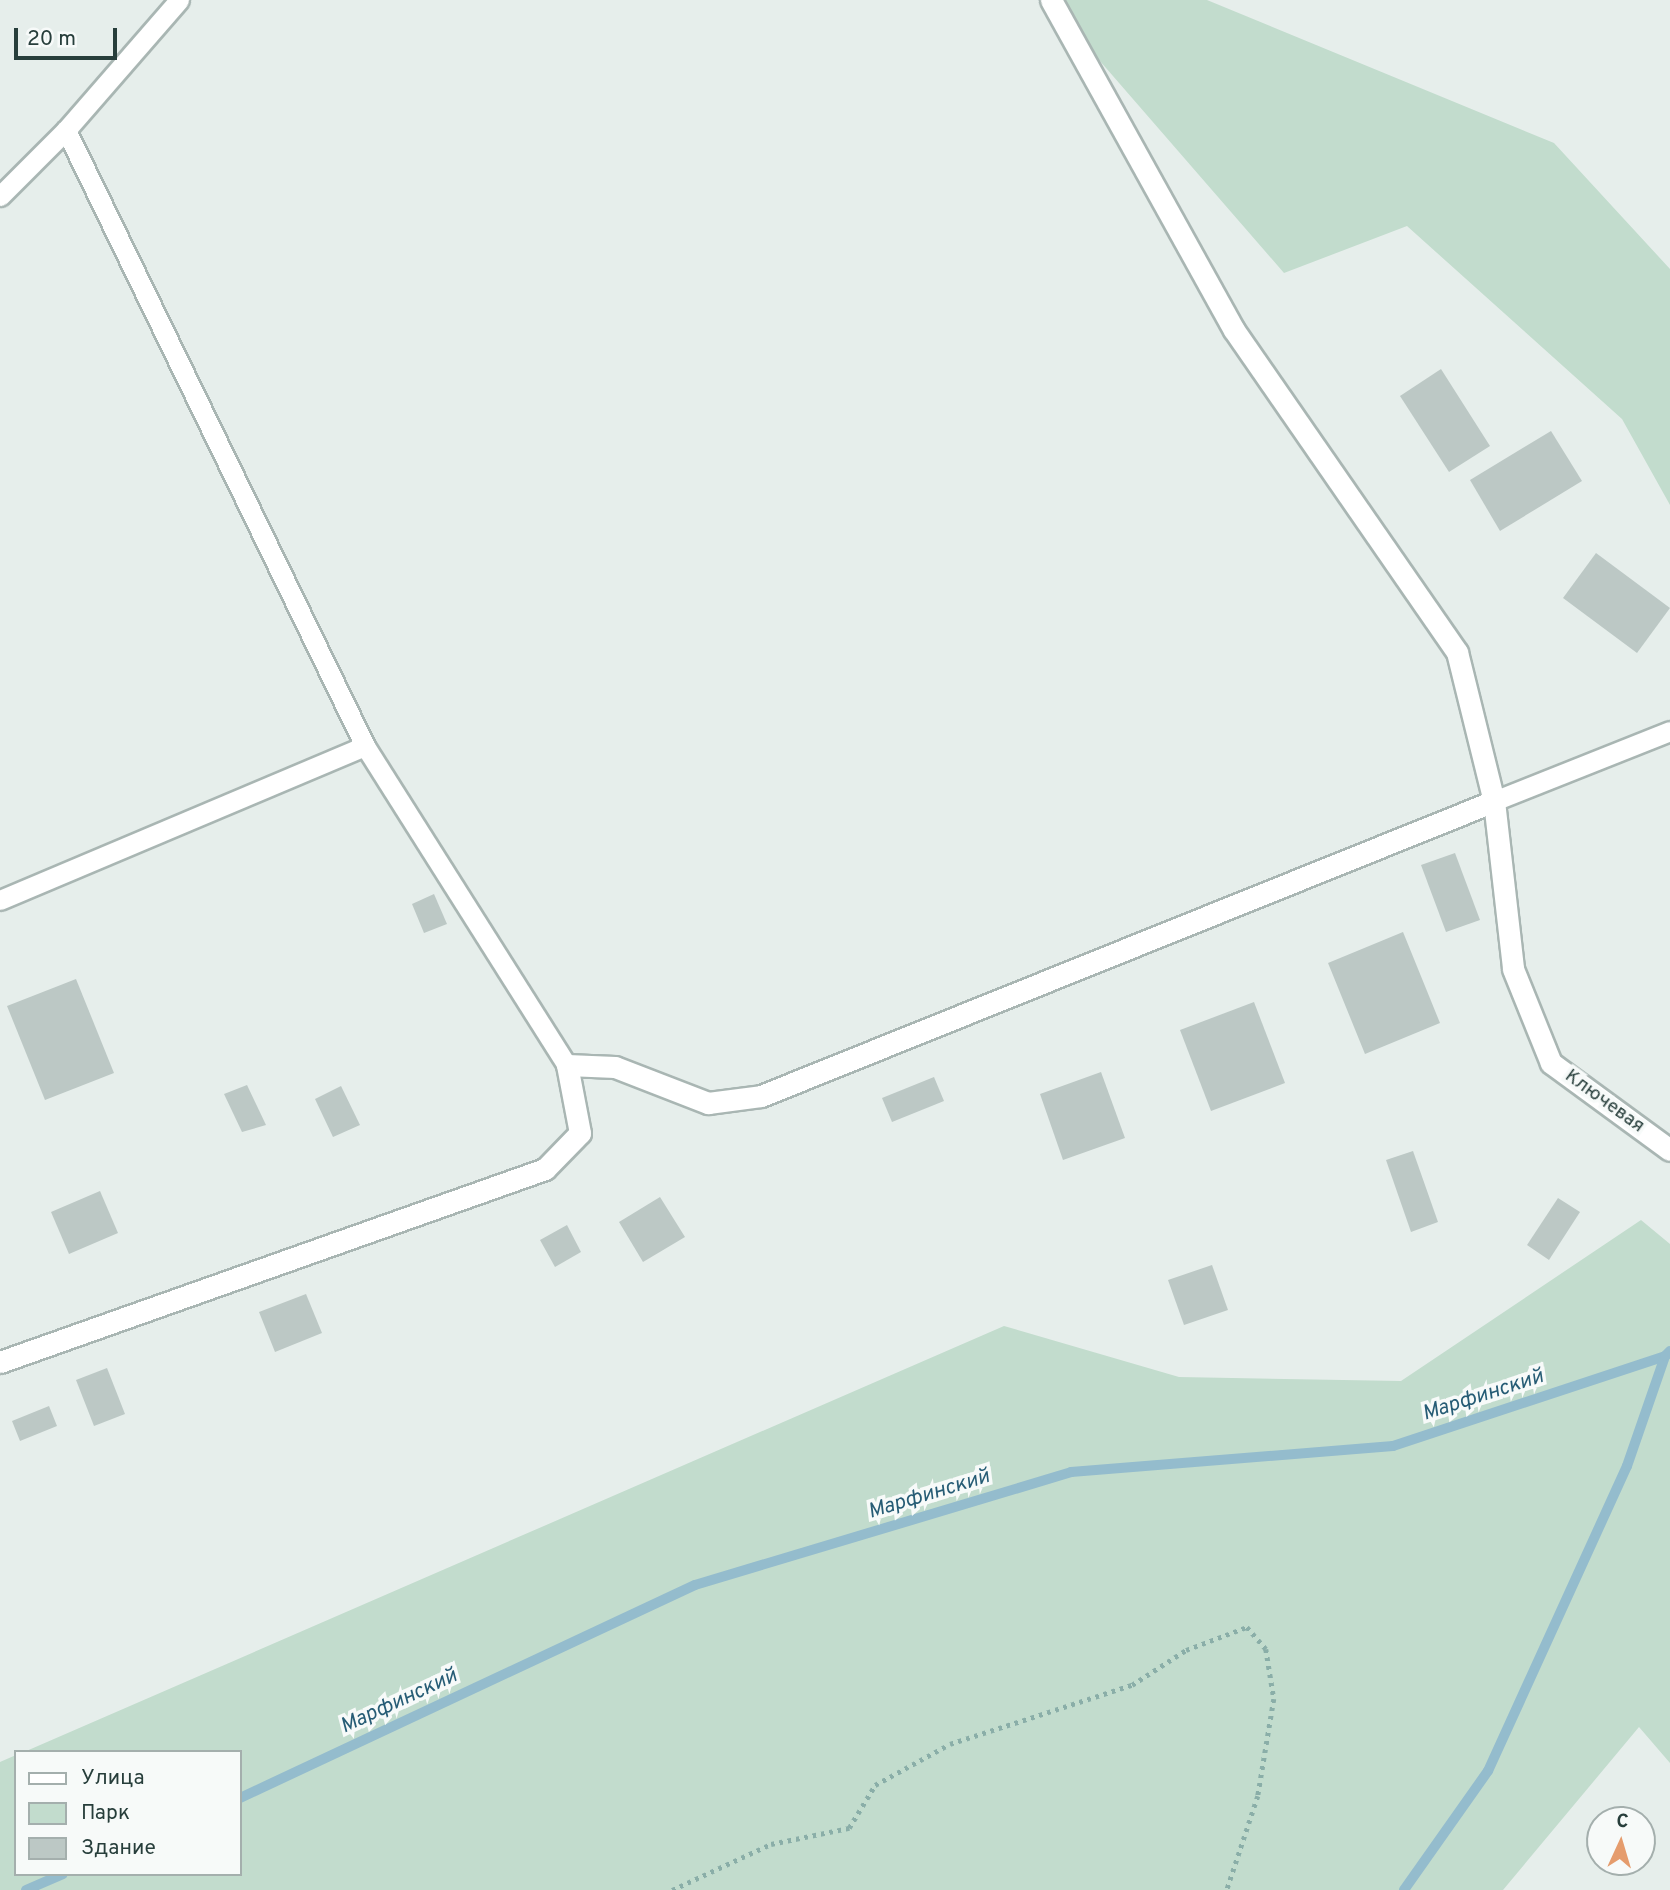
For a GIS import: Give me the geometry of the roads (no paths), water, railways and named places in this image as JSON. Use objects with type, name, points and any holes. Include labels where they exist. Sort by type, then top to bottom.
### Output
[{"type":"street","name":"Ключевая","points":[[1051,0],[1234,330],[1457,652],[1494,802],[1513,969],[1551,1063],[1670,1150]]},
{"type":"street","points":[[0,1362],[545,1169],[580,1133],[567,1065],[615,1068],[708,1103],[761,1096],[1494,802]]},
{"type":"lane","points":[[0,196],[66,130],[179,0]]},
{"type":"lane","points":[[66,130],[365,746],[567,1065]]},
{"type":"lane","points":[[1494,802],[1670,731]]},
{"type":"lane","points":[[0,900],[365,746]]},
{"type":"waterway","points":[[1404,1890],[1488,1771],[1627,1466],[1665,1356],[1670,1351]]},
{"type":"waterway","name":"Марфинский","points":[[242,1797],[695,1585],[1071,1472],[1393,1446],[1665,1356]]},
{"type":"waterway","name":"Марфинский","points":[[26,1890],[58,1876]]}]
